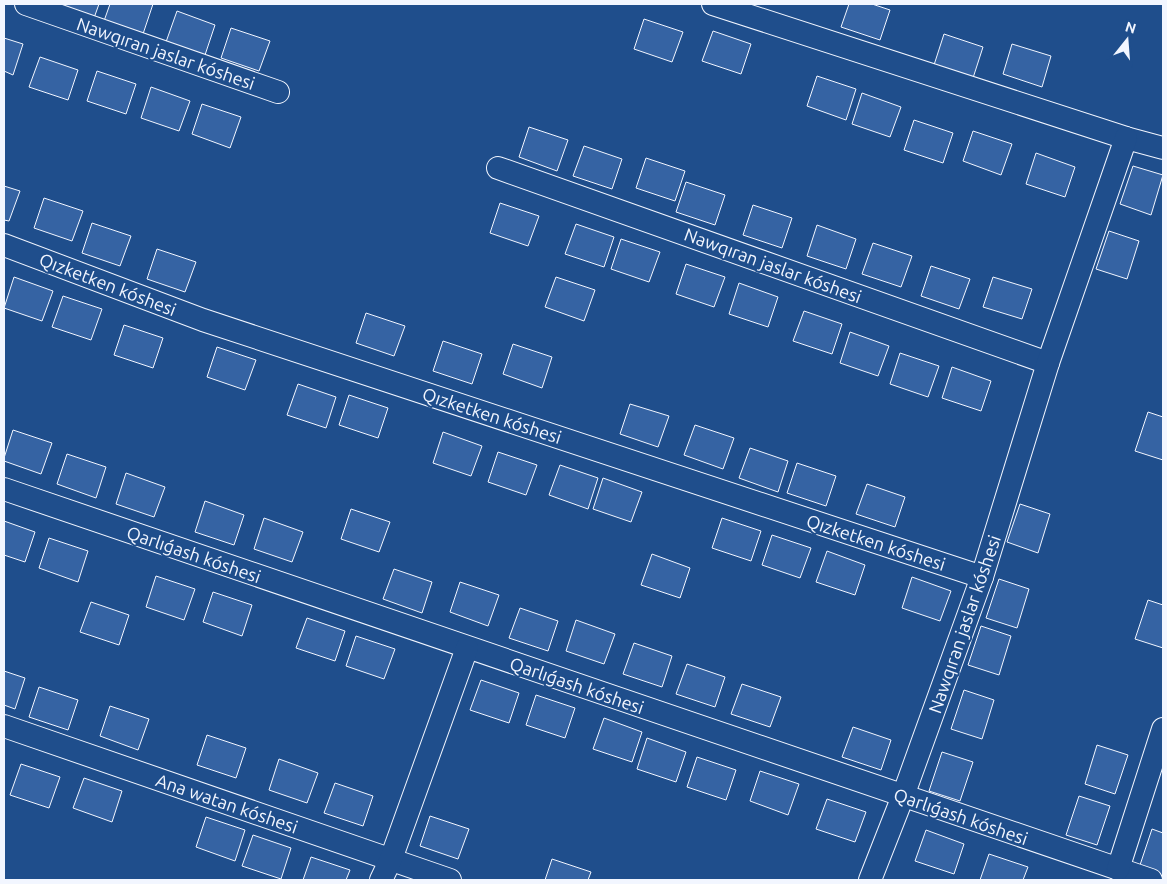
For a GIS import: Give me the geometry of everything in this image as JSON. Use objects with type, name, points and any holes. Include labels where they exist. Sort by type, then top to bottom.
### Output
[{"type":"street","name":"Nawqıran jaslar kóshesi","points":[[26,4],[278,92]]},
{"type":"street","points":[[713,4],[1126,138],[1163,148]]},
{"type":"street","name":"Nawqıran jaslar kóshesi","points":[[870,880],[903,796],[982,577],[1048,363],[1126,138]]},
{"type":"street","name":"Nawqıran jaslar kóshesi","points":[[498,168],[1048,363]]},
{"type":"street","name":"Qızketken kóshesi","points":[[4,245],[203,320],[982,577]]},
{"type":"street","name":"Qarlıǵash kóshesi","points":[[4,489],[1151,880]]},
{"type":"street","points":[[381,880],[391,859],[467,648]]},
{"type":"street","name":"Ana watan kóshesi","points":[[4,726],[450,880]]},
{"type":"street","points":[[1118,869],[1163,730]]},
{"type":"building","points":[[56,4],[99,4],[94,18]]},
{"type":"building","points":[[110,4],[153,4],[143,34],[104,21]]},
{"type":"building","points":[[849,4],[872,4],[890,10],[880,40],[841,27]]},
{"type":"building","points":[[177,11],[215,25],[205,55],[166,42]]},
{"type":"building","points":[[644,19],[683,32],[672,62],[634,49]]},
{"type":"building","points":[[231,28],[270,41],[259,71],[221,58]]},
{"type":"building","points":[[713,31],[751,44],[741,74],[702,61]]},
{"type":"building","points":[[944,34],[983,47],[973,78],[934,65]]},
{"type":"building","points":[[4,38],[23,44],[13,75],[4,71]]},
{"type":"building","points":[[1012,44],[1051,56],[1042,87],[1003,74]]},
{"type":"building","points":[[40,57],[78,70],[68,100],[29,87]]},
{"type":"building","points":[[97,71],[136,84],[126,114],[87,101]]},
{"type":"building","points":[[817,76],[856,89],[846,120],[807,106]]},
{"type":"building","points":[[151,87],[190,101],[179,131],[141,118]]},
{"type":"building","points":[[862,93],[901,107],[890,137],[852,124]]},
{"type":"building","points":[[202,104],[241,117],[230,148],[192,134]]},
{"type":"building","points":[[914,120],[953,133],[943,163],[904,150]]},
{"type":"building","points":[[529,127],[568,140],[557,171],[519,157]]},
{"type":"building","points":[[973,131],[1012,144],[1001,175],[963,161]]},
{"type":"building","points":[[584,146],[622,159],[612,189],[573,176]]},
{"type":"building","points":[[1036,153],[1075,167],[1065,197],[1026,184]]},
{"type":"building","points":[[646,158],[685,171],[675,201],[636,188]]},
{"type":"building","points":[[1133,166],[1163,175],[1151,215],[1120,204]]},
{"type":"building","points":[[686,182],[725,195],[715,225],[676,212]]},
{"type":"building","points":[[4,186],[20,191],[9,221],[4,220]]},
{"type":"building","points":[[44,198],[83,211],[72,241],[34,228]]},
{"type":"building","points":[[500,203],[539,216],[528,246],[490,233]]},
{"type":"building","points":[[753,205],[792,218],[782,248],[743,235]]},
{"type":"building","points":[[92,223],[131,236],[120,266],[82,253]]},
{"type":"building","points":[[576,224],[614,237],[604,267],[565,254]]},
{"type":"building","points":[[817,225],[856,239],[846,269],[807,256]]},
{"type":"building","points":[[1109,231],[1139,241],[1127,279],[1096,269]]},
{"type":"building","points":[[621,239],[660,252],[649,282],[611,269]]},
{"type":"building","points":[[873,243],[912,256],[901,287],[862,274]]},
{"type":"building","points":[[157,249],[196,262],[185,292],[147,279]]},
{"type":"building","points":[[686,264],[725,277],[714,307],[676,294]]},
{"type":"building","points":[[931,266],[970,279],[959,309],[921,296]]},
{"type":"building","points":[[14,277],[53,291],[42,321],[4,308]]},
{"type":"building","points":[[556,277],[595,290],[584,321],[545,307]]},
{"type":"building","points":[[993,277],[1032,289],[1022,319],[983,307]]},
{"type":"building","points":[[739,283],[778,297],[768,327],[729,314]]},
{"type":"building","points":[[63,296],[102,309],[91,340],[52,327]]},
{"type":"building","points":[[804,311],[842,324],[832,354],[793,341]]},
{"type":"building","points":[[366,313],[405,326],[394,356],[356,343]]},
{"type":"building","points":[[124,325],[163,338],[153,368],[114,355]]},
{"type":"building","points":[[850,332],[889,346],[878,376],[840,363]]},
{"type":"building","points":[[443,341],[482,354],[472,384],[433,371]]},
{"type":"building","points":[[513,344],[552,357],[542,388],[503,374]]},
{"type":"building","points":[[217,347],[256,360],[245,390],[207,377]]},
{"type":"building","points":[[900,353],[939,366],[928,397],[890,384]]},
{"type":"building","points":[[952,367],[991,381],[981,411],[942,398]]},
{"type":"building","points":[[298,384],[336,397],[326,428],[287,415]]},
{"type":"building","points":[[349,395],[388,408],[378,438],[339,425]]},
{"type":"building","points":[[630,404],[669,416],[658,447],[620,434]]},
{"type":"building","points":[[1148,412],[1163,417],[1163,460],[1135,451]]},
{"type":"building","points":[[695,425],[734,438],[723,469],[684,455]]},
{"type":"building","points":[[13,430],[52,443],[41,474],[4,461]]},
{"type":"building","points":[[443,432],[482,446],[471,476],[433,463]]},
{"type":"building","points":[[750,448],[788,461],[778,492],[739,478]]},
{"type":"building","points":[[498,452],[537,465],[526,495],[488,482]]},
{"type":"building","points":[[67,454],[106,467],[96,498],[57,484]]},
{"type":"building","points":[[797,463],[836,476],[826,506],[787,493]]},
{"type":"building","points":[[560,465],[598,478],[588,509],[549,495]]},
{"type":"building","points":[[126,473],[165,487],[154,517],[116,504]]},
{"type":"building","points":[[603,478],[642,492],[631,522],[593,509]]},
{"type":"building","points":[[867,484],[905,497],[895,527],[856,514]]},
{"type":"building","points":[[205,501],[244,515],[234,545],[195,532]]},
{"type":"building","points":[[1020,504],[1050,514],[1038,553],[1007,542]]},
{"type":"building","points":[[351,509],[390,522],[379,552],[341,539]]},
{"type":"building","points":[[264,518],[303,532],[292,562],[254,549]]},
{"type":"building","points":[[722,518],[761,531],[751,561],[712,548]]},
{"type":"building","points":[[4,521],[35,532],[25,562],[4,555]]},
{"type":"building","points":[[772,535],[811,548],[800,578],[762,565]]},
{"type":"building","points":[[49,538],[88,551],[78,582],[39,568]]},
{"type":"building","points":[[827,551],[865,565],[855,595],[816,582]]},
{"type":"building","points":[[652,554],[690,568],[680,598],[641,585]]},
{"type":"building","points":[[394,569],[432,582],[422,613],[383,599]]},
{"type":"building","points":[[156,576],[195,589],[184,620],[146,607]]},
{"type":"building","points":[[912,577],[951,591],[940,621],[902,608]]},
{"type":"building","points":[[999,579],[1029,589],[1017,628],[986,618]]},
{"type":"building","points":[[460,582],[499,595],[488,626],[450,612]]},
{"type":"building","points":[[213,592],[252,605],[242,636],[203,622]]},
{"type":"building","points":[[1148,600],[1163,605],[1163,648],[1135,639]]},
{"type":"building","points":[[91,602],[129,615],[119,645],[80,632]]},
{"type":"building","points":[[520,608],[558,621],[548,651],[509,638]]},
{"type":"building","points":[[307,618],[345,631],[335,661],[296,648]]},
{"type":"building","points":[[576,620],[615,634],[604,664],[566,651]]},
{"type":"building","points":[[981,626],[1011,636],[999,675],[968,665]]},
{"type":"building","points":[[356,636],[395,649],[384,679],[346,666]]},
{"type":"building","points":[[634,643],[672,656],[662,687],[623,674]]},
{"type":"building","points":[[687,664],[725,677],[715,707],[676,694]]},
{"type":"building","points":[[4,671],[25,678],[15,709],[4,705]]},
{"type":"building","points":[[481,680],[519,693],[509,723],[470,710]]},
{"type":"building","points":[[742,684],[781,697],[770,727],[731,714]]},
{"type":"building","points":[[39,687],[78,700],[68,730],[29,717]]},
{"type":"building","points":[[964,690],[994,700],[982,739],[951,729]]},
{"type":"building","points":[[536,695],[575,708],[565,738],[526,725]]},
{"type":"building","points":[[110,706],[149,719],[138,750],[100,736]]},
{"type":"building","points":[[604,718],[642,732],[632,762],[593,749]]},
{"type":"building","points":[[853,727],[891,740],[881,770],[842,757]]},
{"type":"building","points":[[207,735],[246,748],[236,778],[197,765]]},
{"type":"building","points":[[647,738],[686,752],[676,782],[637,769]]},
{"type":"building","points":[[1097,745],[1128,755],[1115,794],[1085,784]]},
{"type":"building","points":[[942,752],[973,762],[960,801],[929,791]]},
{"type":"building","points":[[697,757],[736,770],[726,800],[687,787]]},
{"type":"building","points":[[279,759],[318,773],[307,803],[269,790]]},
{"type":"building","points":[[21,764],[60,777],[49,808],[10,795]]},
{"type":"building","points":[[760,771],[799,784],[788,815],[750,801]]},
{"type":"building","points":[[84,778],[122,791],[112,822],[73,808]]},
{"type":"building","points":[[335,783],[373,796],[363,826],[324,813]]},
{"type":"building","points":[[1079,796],[1110,806],[1097,845],[1066,835]]},
{"type":"building","points":[[827,799],[866,812],[855,842],[816,829]]},
{"type":"building","points":[[430,816],[469,829],[458,859],[420,846]]},
{"type":"building","points":[[206,817],[245,830],[235,861],[196,847]]},
{"type":"building","points":[[1152,829],[1163,833],[1163,876],[1139,868]]},
{"type":"building","points":[[926,830],[964,844],[954,874],[915,861]]},
{"type":"building","points":[[253,835],[291,848],[281,879],[242,866]]},
{"type":"building","points":[[989,854],[1028,867],[1023,880],[980,880]]},
{"type":"building","points":[[311,857],[350,870],[346,880],[303,880]]},
{"type":"building","points":[[552,859],[591,872],[588,880],[545,880]]}]
